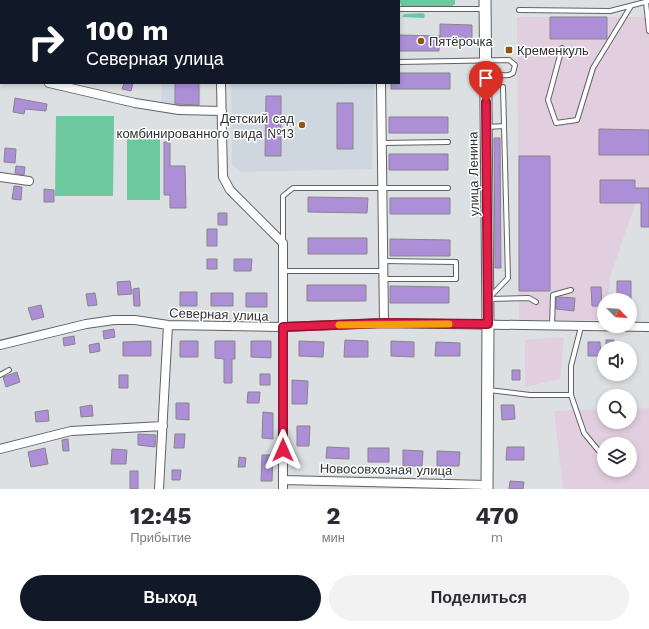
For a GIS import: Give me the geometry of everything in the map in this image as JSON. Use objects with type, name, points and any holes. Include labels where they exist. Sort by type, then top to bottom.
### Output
[{"type":"street","name":"улица Ленина","points":[[485,4],[488,324]]},
{"type":"street","points":[[53,84],[135,103],[179,110],[222,111]]},
{"type":"street","points":[[221,84],[223,177],[230,190],[283,243],[283,489]]},
{"type":"street","points":[[381,84],[381,188],[384,323]]},
{"type":"street","points":[[0,177],[29,181]]},
{"type":"street","name":"Северная улица","points":[[0,345],[86,324],[135,320],[168,325],[283,327],[384,323],[649,327]]},
{"type":"street","name":"Новосовхозная улица","points":[[283,480],[488,487],[488,324]]},
{"type":"street","points":[[159,489],[168,325]]},
{"type":"street","points":[[0,449],[71,430],[163,426]]},
{"type":"lane","points":[[519,10],[610,11],[648,2],[649,31]]},
{"type":"lane","points":[[400,9],[485,4]]},
{"type":"lane","points":[[562,48],[548,100],[556,123],[577,120],[592,68],[632,6]]},
{"type":"lane","points":[[400,62],[509,60],[515,65],[512,73],[509,75],[486,76]]},
{"type":"lane","points":[[488,299],[508,278],[503,87]]},
{"type":"lane","points":[[486,127],[504,126]]},
{"type":"lane","points":[[381,143],[448,142]]},
{"type":"lane","points":[[283,243],[284,196],[293,188],[448,188]]},
{"type":"lane","points":[[283,271],[456,279],[456,262],[383,261]]},
{"type":"lane","points":[[552,326],[553,295],[571,290]]},
{"type":"lane","points":[[488,299],[529,298],[536,302]]},
{"type":"lane","points":[[581,327],[571,366],[571,395],[584,433],[597,449]]},
{"type":"lane","points":[[0,375],[9,370]]},
{"type":"lane","points":[[488,390],[530,395],[571,395]]},
{"type":"shaded area","points":[[517,17],[649,17],[649,201],[636,202],[610,277],[609,293],[597,293],[597,320],[519,320]]},
{"type":"shaded area","points":[[162,84],[201,84],[200,106],[175,107],[161,101]]},
{"type":"shaded area","name":"Детский сад комбинированного вида №13","points":[[231,84],[374,85],[372,169],[241,172],[232,165]]},
{"type":"shaded area","points":[[564,337],[560,379],[525,387],[525,340]]},
{"type":"shaded area","points":[[649,408],[649,489],[563,489],[554,411],[597,409],[597,429],[637,429],[637,409]]},
{"type":"green space","points":[[400,0],[455,0],[455,4],[451,7],[402,7]]},
{"type":"green space","points":[[423,13],[425,15],[424,18],[402,17],[404,14]]},
{"type":"green space","points":[[56,116],[114,116],[113,196],[55,196]]},
{"type":"green space","points":[[127,134],[160,134],[160,200],[127,200]]},
{"type":"building","points":[[550,17],[607,17],[607,39],[550,39]]},
{"type":"building","points":[[440,24],[472,25],[472,38],[440,38]]},
{"type":"building","points":[[400,35],[440,36],[439,51],[400,51]]},
{"type":"building","points":[[400,73],[450,73],[450,89],[391,89],[391,84],[400,84]]},
{"type":"building","points":[[124,84],[133,84],[131,91],[122,89]]},
{"type":"building","points":[[175,84],[199,84],[199,105],[175,104]]},
{"type":"building","points":[[266,96],[281,96],[281,156],[265,156]]},
{"type":"building","points":[[15,98],[47,104],[46,111],[25,109],[24,114],[13,112]]},
{"type":"building","points":[[337,103],[353,103],[353,149],[337,149]]},
{"type":"building","points":[[389,117],[448,117],[448,133],[389,133]]},
{"type":"building","points":[[599,129],[649,130],[649,155],[599,155]]},
{"type":"building","points":[[494,138],[500,138],[501,268],[495,268]]},
{"type":"building","points":[[164,142],[170,142],[170,166],[185,166],[186,208],[170,208],[170,195],[164,195]]},
{"type":"building","points":[[5,148],[16,149],[15,163],[4,162]]},
{"type":"building","points":[[389,154],[448,154],[448,170],[389,170]]},
{"type":"building","points":[[519,156],[550,156],[550,291],[519,291]]},
{"type":"building","points":[[16,166],[25,167],[24,175],[15,173]]},
{"type":"building","points":[[600,180],[635,180],[635,188],[649,188],[649,227],[641,227],[641,203],[600,203]]},
{"type":"building","points":[[14,186],[22,187],[21,200],[12,199]]},
{"type":"building","points":[[44,189],[54,190],[54,202],[44,202]]},
{"type":"building","points":[[308,197],[368,198],[367,213],[308,212]]},
{"type":"building","points":[[390,198],[450,198],[450,214],[390,214]]},
{"type":"building","points":[[218,213],[227,213],[227,225],[218,225]]},
{"type":"building","points":[[207,229],[217,229],[217,246],[207,246]]},
{"type":"building","points":[[308,238],[367,238],[367,254],[308,254]]},
{"type":"building","points":[[390,239],[450,240],[450,256],[390,256]]},
{"type":"building","points":[[207,259],[217,259],[217,269],[207,269]]},
{"type":"building","points":[[234,259],[252,259],[251,271],[234,271]]},
{"type":"building","points":[[130,281],[132,294],[118,295],[117,282]]},
{"type":"building","points":[[617,281],[631,281],[631,293],[617,293]]},
{"type":"building","points":[[307,285],[366,285],[366,301],[307,301]]},
{"type":"building","points":[[390,286],[449,287],[449,303],[390,303]]},
{"type":"building","points":[[591,287],[601,287],[601,293],[597,293],[597,306],[592,306]]},
{"type":"building","points":[[139,288],[140,306],[134,306],[133,289]]},
{"type":"building","points":[[180,292],[197,292],[197,306],[180,306]]},
{"type":"building","points":[[95,293],[97,305],[88,306],[86,294]]},
{"type":"building","points":[[211,293],[233,293],[233,306],[211,306]]},
{"type":"building","points":[[246,293],[267,293],[267,307],[246,307]]},
{"type":"building","points":[[556,298],[575,298],[574,311],[556,309]]},
{"type":"building","points":[[41,305],[44,317],[32,320],[28,308]]},
{"type":"building","points":[[114,329],[115,337],[104,339],[103,331]]},
{"type":"building","points":[[74,336],[75,344],[64,346],[63,338]]},
{"type":"building","points":[[345,340],[368,341],[368,357],[344,357]]},
{"type":"building","points":[[151,341],[151,356],[123,356],[123,342]]},
{"type":"building","points":[[180,341],[198,341],[198,357],[180,357]]},
{"type":"building","points":[[215,341],[235,341],[235,359],[232,359],[232,383],[224,383],[224,359],[215,358]]},
{"type":"building","points":[[251,341],[271,341],[271,358],[251,357]]},
{"type":"building","points":[[299,341],[324,342],[323,357],[299,356]]},
{"type":"building","points":[[391,341],[414,342],[414,357],[391,356]]},
{"type":"building","points":[[436,342],[460,343],[460,356],[435,356]]},
{"type":"building","points":[[588,342],[597,342],[597,356],[588,356]]},
{"type":"building","points":[[99,343],[100,351],[90,353],[89,345]]},
{"type":"building","points":[[512,370],[520,370],[520,380],[512,380]]},
{"type":"building","points":[[17,372],[20,382],[6,387],[3,377]]},
{"type":"building","points":[[260,374],[270,374],[270,385],[260,385]]},
{"type":"building","points":[[119,375],[128,375],[128,388],[119,388]]},
{"type":"building","points":[[292,380],[308,381],[307,404],[292,404]]},
{"type":"building","points":[[248,392],[260,392],[259,403],[247,403]]},
{"type":"building","points":[[176,403],[189,403],[189,420],[176,419]]},
{"type":"building","points":[[92,405],[93,416],[81,417],[80,407]]},
{"type":"building","points":[[501,405],[514,405],[515,419],[502,420]]},
{"type":"building","points":[[48,410],[49,421],[36,422],[35,412]]},
{"type":"building","points":[[263,412],[273,413],[273,439],[262,438]]},
{"type":"building","points":[[297,426],[310,426],[309,446],[297,446]]},
{"type":"building","points":[[138,434],[156,435],[155,447],[138,445]]},
{"type":"building","points":[[175,434],[185,434],[184,448],[174,448]]},
{"type":"building","points":[[68,439],[69,451],[63,451],[62,440]]},
{"type":"building","points":[[327,447],[349,448],[349,459],[326,458]]},
{"type":"building","points":[[507,447],[524,447],[524,460],[506,460]]},
{"type":"building","points":[[45,448],[48,464],[31,467],[28,452]]},
{"type":"building","points":[[368,448],[389,448],[389,462],[368,462]]},
{"type":"building","points":[[112,449],[127,450],[126,464],[111,464]]},
{"type":"building","points":[[403,450],[423,451],[422,466],[403,466]]},
{"type":"building","points":[[437,451],[460,452],[459,466],[437,466]]},
{"type":"building","points":[[262,455],[273,455],[272,481],[261,481]]},
{"type":"building","points":[[239,457],[246,458],[245,467],[238,467]]},
{"type":"building","points":[[172,470],[181,470],[180,480],[172,480]]},
{"type":"building","points":[[130,471],[138,471],[138,489],[130,489]]},
{"type":"building","points":[[510,481],[524,482],[523,489],[509,489]]},
{"type":"slow traffic","points":[[339,325],[384,323],[449,324]]},
{"type":"place","name":"Пятёрочка","points":[[421,41]]},
{"type":"place","name":"Кременкуль","points":[[509,50]]},
{"type":"place","name":"Детский сад комбинированного вида №13","points":[[302,125]]},
{"type":"route","points":[[283,450],[283,327],[384,323],[488,324],[486,102]]}]
